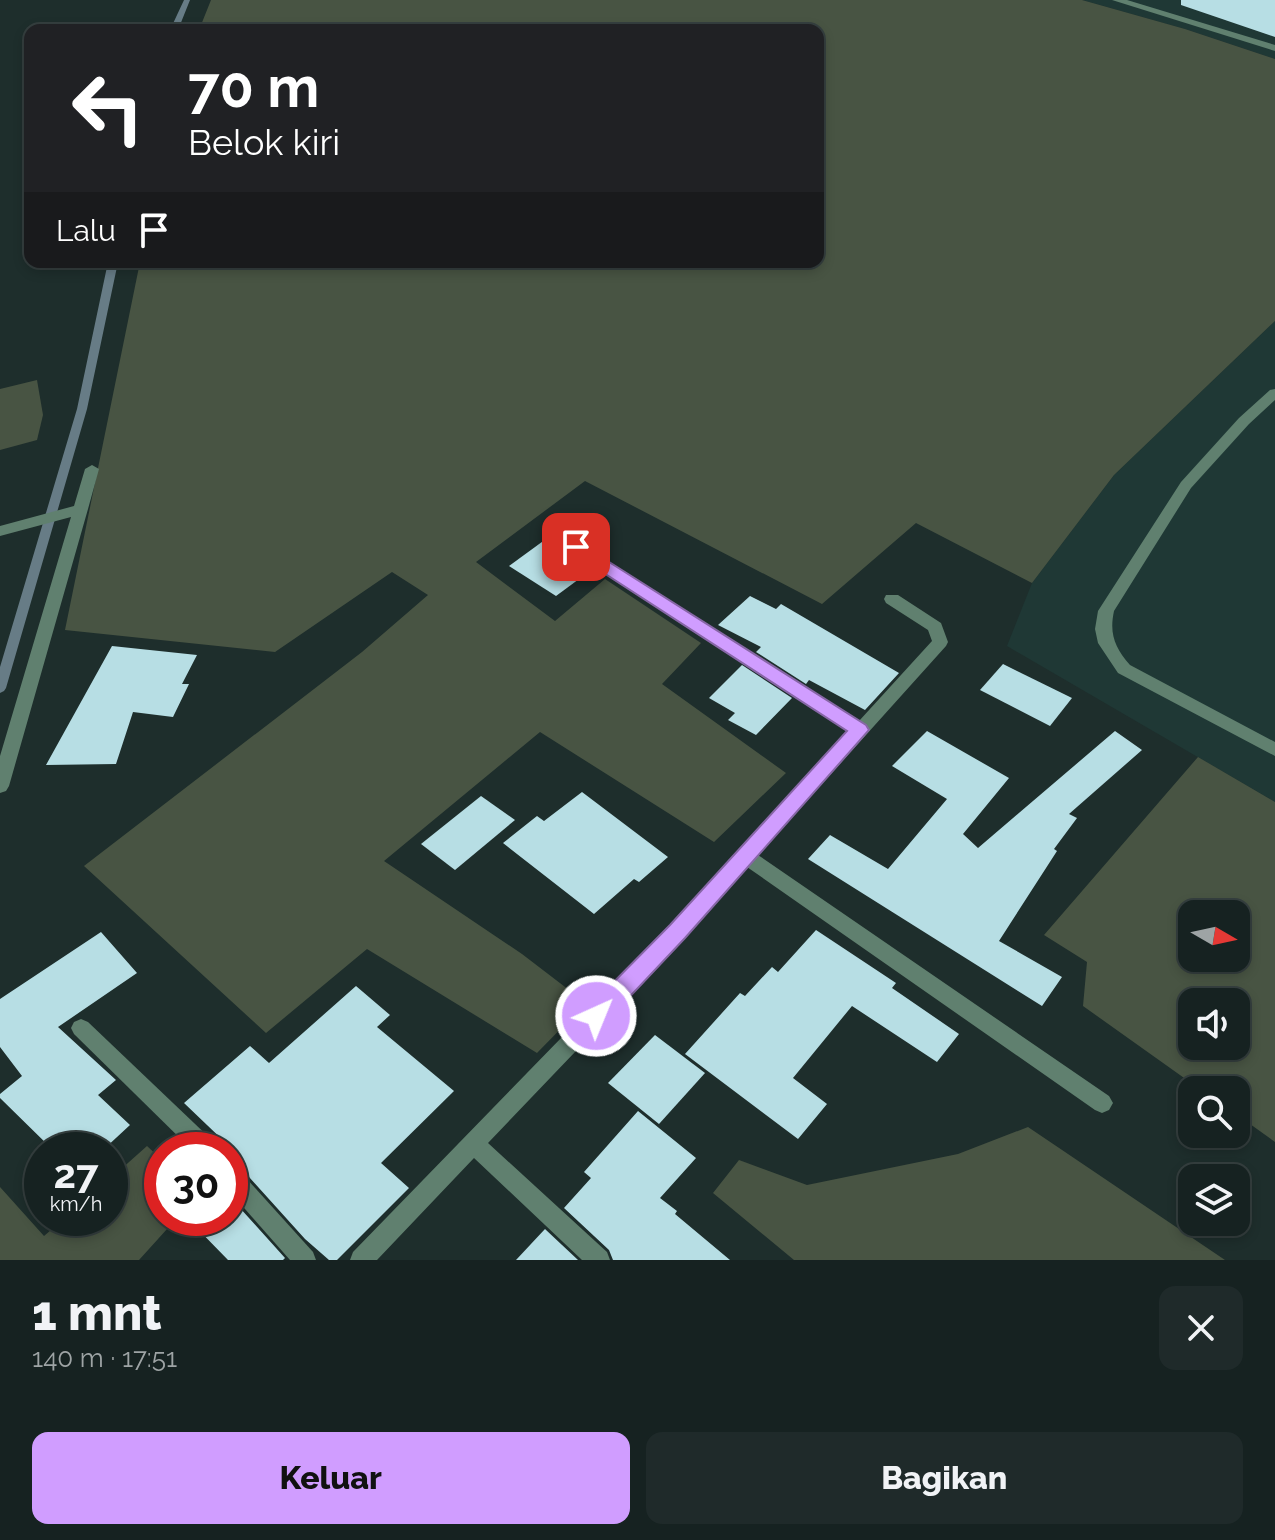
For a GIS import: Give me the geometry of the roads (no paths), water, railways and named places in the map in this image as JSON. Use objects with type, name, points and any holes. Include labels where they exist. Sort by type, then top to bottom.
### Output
[{"type":"street","points":[[1117,0],[1275,48]]},
{"type":"street","points":[[1275,393],[1244,421],[1186,485],[1106,611],[1102,629],[1106,649],[1124,669],[1275,750]]},
{"type":"street","points":[[0,786],[92,469]]},
{"type":"street","points":[[0,531],[81,509]]},
{"type":"street","points":[[550,530],[860,730]]},
{"type":"street","points":[[361,1260],[677,932],[940,642],[935,627],[892,599]]},
{"type":"street","points":[[746,856],[1102,1103]]},
{"type":"street","points":[[81,1028],[188,1132]]},
{"type":"street","points":[[473,1143],[599,1260]]},
{"type":"street","points":[[248,1196],[305,1260]]},
{"type":"waterway","points":[[177,24],[187,0]]},
{"type":"waterway","points":[[0,688],[82,409],[112,268]]}]
